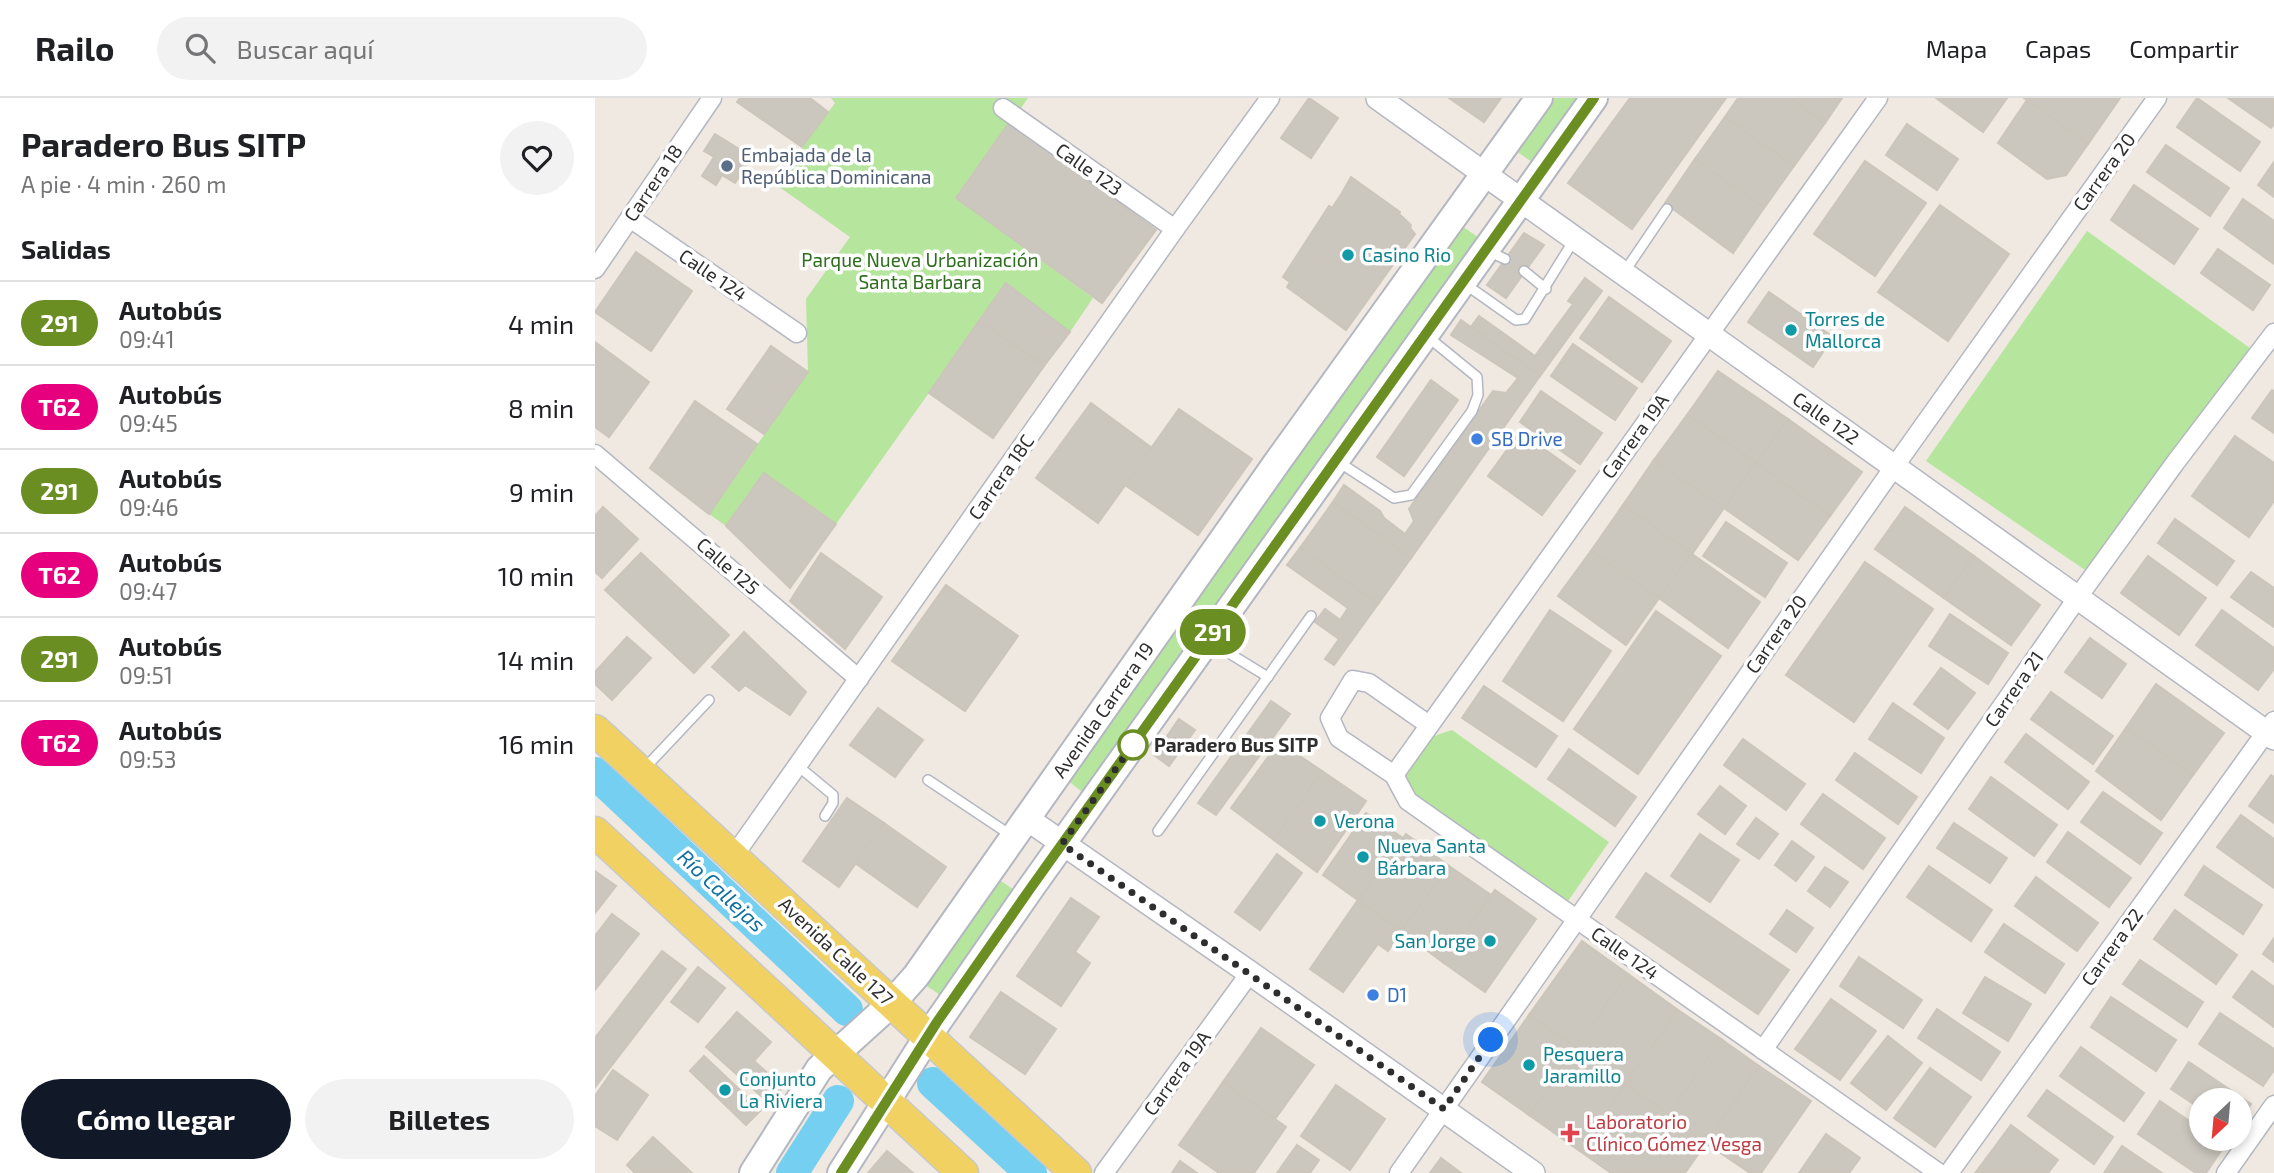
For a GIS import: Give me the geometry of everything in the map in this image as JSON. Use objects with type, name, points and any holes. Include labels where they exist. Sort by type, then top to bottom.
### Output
[{"type":"main road","name":"Avenida Carrera 19","points":[[753,1173],[814,1076],[892,1003],[916,976],[1278,461],[1539,98]]},
{"type":"main road","points":[[841,1173],[928,1036],[1335,460],[1463,282],[1495,254],[1521,200],[1594,98]]},
{"type":"main road","name":"Avenida Calle 127","points":[[595,730],[1076,1173]]},
{"type":"main road","points":[[595,832],[963,1173]]},
{"type":"street","name":"Carrera 18","points":[[595,269],[712,98]]},
{"type":"street","name":"Carrera 18C","points":[[733,857],[1270,98]]},
{"type":"street","name":"Calle 122","points":[[1378,98],[1707,335],[2271,731]]},
{"type":"street","name":"Carrera 19A","points":[[1394,775],[1878,98]]},
{"type":"street","name":"Carrera 20","points":[[1399,1173],[1894,467],[2157,98]]},
{"type":"street","name":"Calle 123","points":[[1003,108],[1175,229]]},
{"type":"street","name":"Calle 124","points":[[630,218],[797,333]]},
{"type":"street","name":"Carrera 21","points":[[1763,1050],[2078,597],[2274,333]]},
{"type":"street","name":"Calle 125","points":[[595,454],[859,679]]},
{"type":"street","name":"Calle 124","points":[[1429,725],[1369,683],[1353,680],[1329,718],[1339,738],[1394,775],[1408,801],[1939,1173]]},
{"type":"street","name":"Carrera 22","points":[[1949,1173],[2271,731]]},
{"type":"street","points":[[1020,827],[1062,844],[1533,1173]]},
{"type":"street","name":"Carrera 19A","points":[[1104,1173],[1250,973]]},
{"type":"street","points":[[2226,1173],[2274,1105]]},
{"type":"lane","points":[[1623,274],[1667,209]]},
{"type":"lane","points":[[1463,282],[1521,321],[1546,289],[1575,239]]},
{"type":"lane","points":[[1524,271],[1546,289]]},
{"type":"lane","points":[[1335,460],[1394,498],[1411,495],[1472,411],[1478,395],[1477,377],[1425,335]]},
{"type":"lane","points":[[1158,831],[1311,616]]},
{"type":"lane","points":[[1207,640],[1268,677]]},
{"type":"lane","points":[[641,772],[709,699]]},
{"type":"lane","points":[[798,766],[833,795],[834,803],[825,816]]},
{"type":"lane","points":[[928,780],[1020,827]]},
{"type":"green space","name":"Parque Nueva Urbanización Santa Barbara","points":[[831,98],[1028,98],[957,198],[1093,298],[1070,332],[1006,284],[836,524],[764,473],[726,526],[709,514],[808,372],[806,299],[850,237],[775,184],[835,103]]},
{"type":"green space","points":[[1552,98],[1580,98],[1535,164],[1516,151]]},
{"type":"green space","points":[[1462,226],[1482,240],[1085,794],[1067,780],[1198,591]]},
{"type":"green space","points":[[2087,231],[2254,351],[2088,572],[1926,461]]},
{"type":"green space","points":[[1452,730],[1609,842],[1566,904],[1399,782],[1434,736]]},
{"type":"green space","points":[[998,879],[1014,890],[940,995],[924,984]]},
{"type":"building","points":[[740,98],[810,98],[828,112],[802,147],[737,102]]},
{"type":"building","points":[[1309,98],[1338,118],[1311,158],[1281,138]]},
{"type":"building","points":[[1449,98],[1501,98],[1484,122]]},
{"type":"building","points":[[1630,98],[1726,98],[1632,229],[1568,183]]},
{"type":"building","points":[[1738,98],[1790,98],[1825,123],[1794,166],[1725,117]]},
{"type":"building","points":[[1790,98],[1842,98],[1825,123]]},
{"type":"building","points":[[1936,98],[2007,98],[1983,132]]},
{"type":"building","points":[[2024,98],[2120,98],[2088,144]]},
{"type":"building","points":[[2197,98],[2260,142],[2240,171],[2177,127]]},
{"type":"building","points":[[2228,98],[2274,98],[2274,124],[2271,128]]},
{"type":"building","points":[[2027,100],[2088,144],[2066,175],[2047,179],[1998,143]]},
{"type":"building","points":[[1725,117],[1794,166],[1764,208],[1695,159]]},
{"type":"building","points":[[1009,123],[1156,230],[1102,303],[956,198]]},
{"type":"building","points":[[1907,124],[1958,159],[1937,190],[1886,155]]},
{"type":"building","name":"Embajada de la República Dominicana","points":[[715,134],[752,157],[735,183],[722,175],[716,185],[702,176],[714,157],[704,151]]},
{"type":"building","points":[[2166,145],[2229,188],[2210,216],[2147,172]]},
{"type":"building","points":[[1695,159],[1764,208],[1733,253],[1665,203]]},
{"type":"building","points":[[1865,161],[1926,203],[1875,276],[1814,234]]},
{"type":"building","points":[[2274,162],[2274,197],[2258,185]]},
{"type":"building","name":"Casino Rio","points":[[1351,177],[1400,212],[1415,234],[1346,330],[1287,287],[1290,282],[1283,277]]},
{"type":"building","points":[[2134,185],[2198,229],[2174,264],[2111,220]]},
{"type":"building","points":[[2243,199],[2274,221],[2274,264],[2224,228]]},
{"type":"building","points":[[1940,205],[2009,254],[1948,341],[1878,292]]},
{"type":"building","points":[[1524,233],[1544,245],[1506,298],[1487,285]]},
{"type":"building","points":[[2218,249],[2270,285],[2253,310],[2201,273]]},
{"type":"building","points":[[636,252],[692,291],[651,351],[595,312]]},
{"type":"building","points":[[1585,278],[1602,291],[1540,376],[1471,327],[1479,316],[1535,356],[1573,304],[1568,301]]},
{"type":"building","points":[[1006,283],[1070,332],[1044,366],[979,321]]},
{"type":"building","name":"Torres de Mallorca","points":[[1769,292],[1833,337],[1813,367],[1748,322]]},
{"type":"building","points":[[1609,297],[1671,341],[1642,382],[1580,338]]},
{"type":"building","name":"SB Drive","points":[[1461,320],[1540,376],[1411,558],[1333,502],[1344,485],[1380,511],[1384,518],[1405,534],[1414,521],[1409,509],[1493,391],[1506,393],[1518,378],[1451,335]]},
{"type":"building","points":[[979,321],[1044,366],[993,438],[929,393]]},
{"type":"building","points":[[595,342],[649,382],[609,437],[595,427]]},
{"type":"building","points":[[1573,344],[1637,388],[1615,420],[1551,376]]},
{"type":"building","points":[[771,346],[808,372],[764,434],[727,409]]},
{"type":"building","points":[[1718,371],[1788,419],[1756,463],[1687,415]]},
{"type":"building","name":"SB Drive","points":[[1431,380],[1458,400],[1404,476],[1377,457]]},
{"type":"building","points":[[2272,390],[2274,392],[2274,433],[2252,418]]},
{"type":"building","points":[[1541,391],[1602,433],[1580,464],[1520,422]]},
{"type":"building","points":[[695,401],[757,444],[709,514],[650,468]]},
{"type":"building","points":[[1091,403],[1152,448],[1098,523],[1036,478]]},
{"type":"building","points":[[1179,409],[1252,459],[1198,535],[1125,485]]},
{"type":"building","points":[[1687,415],[1756,463],[1724,508],[1654,460]]},
{"type":"building","points":[[1788,419],[1862,472],[1830,516],[1756,463]]},
{"type":"building","points":[[1520,432],[1575,471],[1542,515],[1488,476]]},
{"type":"building","points":[[2235,436],[2274,463],[2274,501],[2249,537],[2192,496]]},
{"type":"building","points":[[1654,460],[1724,508],[1692,554],[1623,505]]},
{"type":"building","points":[[1756,463],[1830,516],[1798,560],[1724,508]]},
{"type":"building","points":[[764,473],[836,524],[790,588],[726,526]]},
{"type":"building","points":[[1333,502],[1411,558],[1378,604],[1300,548]]},
{"type":"building","points":[[1623,505],[1692,554],[1659,598],[1591,551]]},
{"type":"building","points":[[603,507],[638,539],[602,578],[595,572],[595,516]]},
{"type":"building","points":[[1905,507],[1974,556],[1944,598],[1875,549]]},
{"type":"building","points":[[2175,519],[2234,561],[2217,585],[2158,543]]},
{"type":"building","points":[[1726,522],[1787,563],[1765,597],[1703,556]]},
{"type":"building","points":[[1300,548],[1378,604],[1334,665],[1325,659],[1339,639],[1315,622],[1325,609],[1340,620],[1348,608],[1287,565]]},
{"type":"building","points":[[1591,551],[1659,598],[1626,645],[1558,596]]},
{"type":"building","points":[[641,553],[729,635],[694,673],[605,590]]},
{"type":"building","points":[[821,553],[882,597],[845,649],[790,601]]},
{"type":"building","points":[[1692,554],[1760,602],[1728,648],[1659,598]]},
{"type":"building","points":[[1974,556],[2040,605],[2011,645],[1944,598]]},
{"type":"building","points":[[2148,556],[2206,598],[2179,635],[2121,593]]},
{"type":"building","points":[[1865,562],[1933,609],[1854,722],[1786,675]]},
{"type":"building","points":[[2251,572],[2274,588],[2274,627],[2231,597]]},
{"type":"building","points":[[946,585],[1018,636],[965,711],[892,661]]},
{"type":"building","points":[[1550,610],[1611,651],[1563,721],[1503,681]]},
{"type":"building","points":[[2222,610],[2274,648],[2274,669],[2258,690],[2196,645]]},
{"type":"building","points":[[1656,611],[1721,656],[1638,774],[1574,729]]},
{"type":"building","points":[[1950,614],[2008,653],[1988,684],[1929,646]]},
{"type":"building","points":[[744,632],[806,692],[790,715],[745,685],[739,691],[712,667]]},
{"type":"building","points":[[627,637],[651,658],[612,700],[595,684],[595,672]]},
{"type":"building","points":[[2090,638],[2126,664],[2102,698],[2065,672]]},
{"type":"building","points":[[1941,668],[1975,693],[1948,729],[1914,704]]},
{"type":"building","points":[[2156,684],[2224,733],[2193,775],[2126,728]]},
{"type":"building","points":[[1484,686],[1557,736],[1536,767],[1462,718]]},
{"type":"building","points":[[2051,692],[2113,736],[2093,764],[2031,719]]},
{"type":"building","points":[[1271,701],[1290,714],[1216,815],[1198,803]]},
{"type":"building","points":[[1893,703],[1944,738],[1921,773],[1869,739]]},
{"type":"building","points":[[878,708],[923,740],[895,777],[850,745]]},
{"type":"building","points":[[1179,719],[1195,730],[1169,766],[1154,755]]},
{"type":"building","points":[[2126,728],[2193,775],[2161,820],[2096,771]]},
{"type":"building","points":[[2026,734],[2089,782],[2068,809],[2005,762]]},
{"type":"building","points":[[1743,739],[1805,784],[1786,810],[1724,765]]},
{"type":"building","points":[[1279,742],[1322,771],[1274,840],[1231,808]]},
{"type":"building","points":[[1569,749],[1636,797],[1615,826],[1548,779]]},
{"type":"building","points":[[1855,753],[1917,797],[1898,824],[1836,780]]},
{"type":"building","name":"Verona","points":[[1322,771],[1366,801],[1317,872],[1274,840]]},
{"type":"building","points":[[2271,775],[2274,777],[2274,823],[2249,806]]},
{"type":"building","points":[[1991,777],[2057,825],[2034,856],[1969,809]]},
{"type":"building","points":[[1720,786],[1746,806],[1725,834],[1698,814]]},
{"type":"building","points":[[2103,792],[2162,833],[2140,864],[2081,822]]},
{"type":"building","points":[[1823,794],[1885,838],[1863,869],[1801,824]]},
{"type":"building","points":[[847,798],[884,823],[839,887],[803,861]]},
{"type":"building","name":"Nueva Santa Bárbara","points":[[1366,813],[1403,838],[1358,900],[1323,875]]},
{"type":"building","points":[[2241,815],[2274,839],[2274,888],[2217,847]]},
{"type":"building","points":[[1756,818],[1778,834],[1759,859],[1737,844]]},
{"type":"building","points":[[884,823],[946,867],[917,907],[855,863]]},
{"type":"building","points":[[1954,823],[2007,858],[1990,883],[1937,848]]},
{"type":"building","points":[[2068,832],[2131,878],[2109,907],[2047,862]]},
{"type":"building","points":[[1406,834],[1449,866],[1401,931],[1358,900]]},
{"type":"building","points":[[1700,834],[1739,860],[1710,902],[1671,876]]},
{"type":"building","points":[[1792,841],[1814,857],[1796,881],[1775,865]]},
{"type":"building","points":[[1277,854],[1302,873],[1260,930],[1235,912]]},
{"type":"building","points":[[1449,866],[1491,895],[1444,963],[1401,931]]},
{"type":"building","points":[[1929,866],[1992,910],[1971,941],[1907,897]]},
{"type":"building","points":[[2204,866],[2262,905],[2243,934],[2185,895]]},
{"type":"building","points":[[1825,867],[1848,882],[1830,907],[1808,891]]},
{"type":"building","points":[[595,871],[616,886],[595,913]]},
{"type":"building","points":[[1646,873],[1789,970],[1758,1014],[1616,917]]},
{"type":"building","points":[[2036,877],[2098,923],[2077,951],[2015,906]]},
{"type":"building","name":"San Jorge","points":[[1495,890],[1536,919],[1485,992],[1444,963]]},
{"type":"building","points":[[1071,898],[1099,917],[1075,952],[1090,963],[1061,1006],[1017,976]]},
{"type":"building","points":[[1358,900],[1401,931],[1388,951],[1378,944],[1343,992],[1310,969]]},
{"type":"building","points":[[1787,910],[1813,928],[1796,952],[1770,934]]},
{"type":"building","points":[[2175,910],[2237,955],[2216,984],[2154,939]]},
{"type":"building","points":[[612,914],[639,934],[595,990],[595,936]]},
{"type":"building","points":[[2004,924],[2064,964],[2045,993],[1985,952]]},
{"type":"building","points":[[2274,938],[2274,962],[2263,954]]},
{"type":"building","points":[[1582,941],[1628,974],[1576,1047],[1529,1015]]},
{"type":"building","points":[[662,951],[686,969],[595,1087],[595,1038]]},
{"type":"building","points":[[1859,957],[1922,1000],[1903,1028],[1840,986]]},
{"type":"building","points":[[2140,960],[2203,1002],[2187,1027],[2123,984]]},
{"type":"building","points":[[698,967],[725,988],[698,1022],[671,1002]]},
{"type":"building","points":[[2252,971],[2274,987],[2274,1027],[2233,997]]},
{"type":"building","points":[[1628,974],[1678,1010],[1626,1084],[1576,1047]]},
{"type":"building","points":[[1985,977],[2031,1004],[2008,1041],[1963,1013]]},
{"type":"building","points":[[1001,992],[1056,1029],[1025,1074],[970,1037]]},
{"type":"building","points":[[2111,997],[2176,1040],[2156,1071],[2091,1027]]},
{"type":"building","points":[[1831,999],[1876,1031],[1840,1080],[1795,1049]]},
{"type":"building","points":[[1937,1009],[2000,1052],[1981,1080],[1918,1038]]},
{"type":"building","points":[[1678,1010],[1721,1039],[1669,1115],[1626,1084]]},
{"type":"building","points":[[737,1012],[771,1042],[754,1061],[783,1087],[769,1103],[706,1047]]},
{"type":"building","points":[[2220,1013],[2274,1049],[2274,1070],[2263,1086],[2199,1044]]},
{"type":"building","name":"Pesquera Jaramillo","points":[[1529,1015],[1576,1047],[1529,1115],[1482,1082]]},
{"type":"building","points":[[1261,1028],[1314,1065],[1275,1119],[1223,1082]]},
{"type":"building","points":[[1888,1036],[1922,1063],[1886,1110],[1851,1083]]},
{"type":"building","points":[[1721,1039],[1759,1066],[1706,1143],[1669,1115]]},
{"type":"building","points":[[1576,1047],[1626,1084],[1580,1151],[1529,1115]]},
{"type":"building","points":[[2081,1047],[2144,1093],[2124,1121],[2060,1076]]},
{"type":"building","name":"Conjunto La Riviera","points":[[704,1056],[761,1110],[746,1125],[690,1071]]},
{"type":"building","points":[[2189,1062],[2227,1088],[2189,1088],[2189,1101],[2171,1089]]},
{"type":"building","points":[[1759,1066],[1811,1101],[1761,1173],[1750,1173],[1706,1143]]},
{"type":"building","points":[[1930,1068],[1971,1097],[1935,1147],[1894,1118]]},
{"type":"building","points":[[613,1070],[648,1095],[617,1140],[595,1126],[595,1096]]},
{"type":"building","points":[[1223,1082],[1286,1127],[1254,1173],[1219,1173],[1179,1145]]},
{"type":"building","points":[[1626,1084],[1669,1115],[1629,1173],[1611,1173],[1580,1151]]},
{"type":"building","points":[[1336,1085],[1385,1119],[1350,1170],[1301,1136]]},
{"type":"building","points":[[2047,1090],[2113,1137],[2094,1164],[2028,1116]]},
{"type":"building","points":[[2160,1101],[2189,1121],[2189,1152],[2220,1152],[2206,1173],[2196,1173],[2138,1134]]},
{"type":"building","points":[[1669,1115],[1706,1143],[1685,1173],[1629,1173]]},
{"type":"building","points":[[2011,1125],[2058,1160],[2048,1173],[1976,1172]]},
{"type":"building","points":[[1826,1134],[1860,1158],[1849,1173],[1799,1173]]},
{"type":"building","points":[[653,1137],[692,1173],[635,1173],[627,1165]]},
{"type":"building","points":[[1297,1145],[1319,1160],[1310,1173],[1277,1173]]},
{"type":"building","points":[[2122,1146],[2162,1173],[2104,1173]]},
{"type":"building","points":[[887,1151],[913,1173],[868,1173]]},
{"type":"building","points":[[1441,1158],[1461,1173],[1430,1173]]},
{"type":"building","points":[[1180,1161],[1197,1173],[1172,1173]]},
{"type":"waterway","name":"Río Callejas","points":[[595,773],[847,1010]]},
{"type":"waterway","name":"Río Callejas","points":[[933,1083],[1031,1173]]},
{"type":"waterway","points":[[792,1173],[838,1101]]},
{"type":"bus line","name":"291","points":[[841,1173],[937,1022],[1030,889],[1594,98]]},
{"type":"place","name":"Embajada de la República Dominicana","points":[[727,166]]},
{"type":"place","name":"Casino Rio","points":[[1348,255]]},
{"type":"place","name":"Torres de Mallorca","points":[[1791,330]]},
{"type":"place","name":"SB Drive","points":[[1477,439]]},
{"type":"place","name":"Paradero Bus SITP","points":[[1133,745]]},
{"type":"place","name":"Verona","points":[[1320,821]]},
{"type":"place","name":"Nueva Santa Bárbara","points":[[1363,857]]},
{"type":"place","name":"San Jorge","points":[[1490,941]]},
{"type":"place","name":"D1","points":[[1373,995]]},
{"type":"place","name":"Pesquera Jaramillo","points":[[1529,1065]]},
{"type":"place","name":"Conjunto La Riviera","points":[[725,1090]]},
{"type":"place","name":"Laboratorio Clínico Gómez Vesga","points":[[1570,1133]]},
{"type":"route","points":[[1133,745],[1135,742],[1062,844],[1444,1109],[1491,1040]]}]
